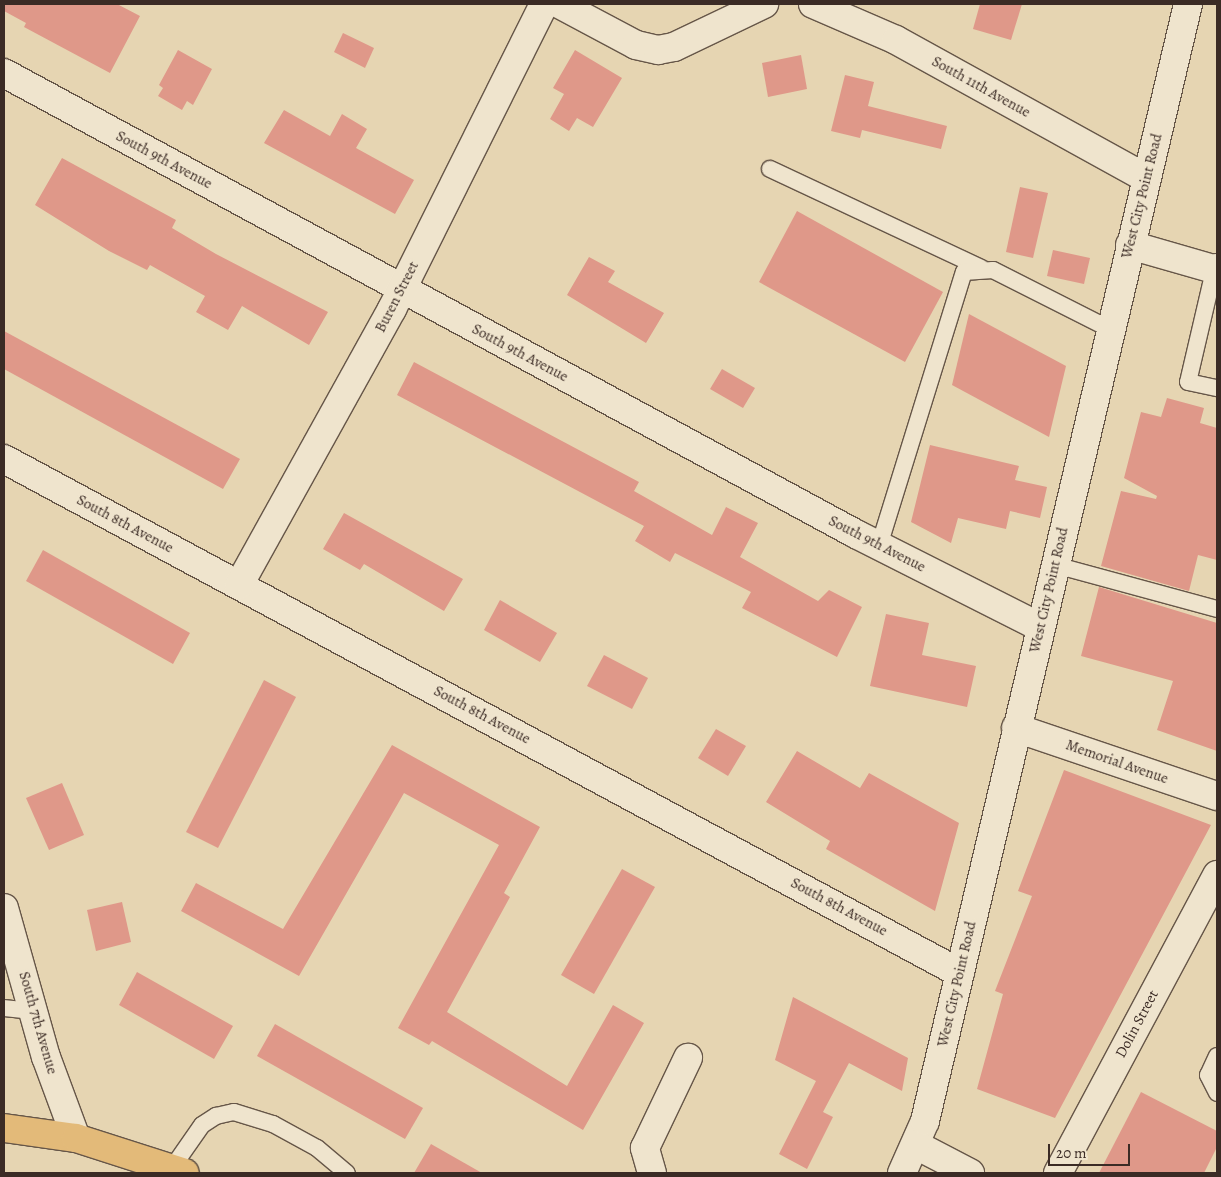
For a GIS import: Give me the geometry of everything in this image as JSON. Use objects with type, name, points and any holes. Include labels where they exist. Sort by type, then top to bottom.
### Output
[{"type":"main road","points":[[4,1128],[76,1138],[178,1171]]},
{"type":"street","name":"Buren Street","points":[[238,585],[402,289],[544,4]]},
{"type":"street","points":[[559,4],[636,45],[658,50],[679,45],[764,4]]},
{"type":"street","name":"South 11th Avenue","points":[[813,4],[896,40],[1146,178]]},
{"type":"street","name":"West City Point Road","points":[[902,1173],[916,1145],[960,973],[1016,728],[1188,4]]},
{"type":"street","name":"South 9th Avenue","points":[[4,73],[879,546],[1040,627]]},
{"type":"street","points":[[1130,245],[1216,265]]},
{"type":"street","name":"South 8th Avenue","points":[[4,459],[960,973]]},
{"type":"street","name":"Memorial Avenue","points":[[1016,728],[1217,796]]},
{"type":"street","name":"Dolin Street","points":[[1058,1173],[1217,875]]},
{"type":"street","name":"South 7th Avenue","points":[[4,908],[34,1011],[76,1138]]},
{"type":"street","points":[[652,1173],[645,1148],[688,1058]]},
{"type":"street","points":[[916,1145],[970,1173]]},
{"type":"lane","points":[[770,168],[981,268],[993,270],[1110,329]]},
{"type":"lane","points":[[1216,265],[1188,382],[1217,388]]},
{"type":"lane","points":[[879,546],[964,272],[981,268]]},
{"type":"lane","points":[[1055,565],[1217,609]]},
{"type":"lane","points":[[4,1008],[34,1011]]},
{"type":"lane","points":[[1217,1056],[1208,1075],[1217,1093]]},
{"type":"lane","points":[[178,1171],[202,1125],[216,1116],[234,1112],[273,1124],[317,1148],[347,1173]]},
{"type":"building","points":[[4,4],[117,4],[140,16],[110,73],[24,27],[26,23],[4,11]]},
{"type":"building","points":[[980,4],[1022,4],[1011,40],[973,29]]},
{"type":"building","points":[[343,33],[374,48],[365,68],[334,52]]},
{"type":"building","points":[[178,50],[212,69],[193,105],[187,101],[182,110],[158,96],[163,88],[159,85]]},
{"type":"building","points":[[575,50],[622,78],[593,127],[577,118],[569,131],[550,119],[564,94],[553,88]]},
{"type":"building","points":[[801,55],[807,89],[768,97],[762,63]]},
{"type":"building","points":[[845,75],[874,82],[868,106],[947,126],[941,149],[862,130],[860,138],[831,131]]},
{"type":"building","points":[[284,110],[330,136],[342,114],[367,129],[356,148],[414,180],[395,214],[264,143]]},
{"type":"building","points":[[62,158],[176,220],[172,228],[216,254],[328,312],[309,345],[242,306],[228,330],[196,312],[205,296],[150,265],[147,270],[109,251],[35,205]]},
{"type":"building","points":[[1020,187],[1048,193],[1033,258],[1006,252]]},
{"type":"building","points":[[797,211],[943,292],[905,362],[759,282]]},
{"type":"building","points":[[1053,250],[1090,258],[1084,284],[1047,276]]},
{"type":"building","points":[[589,257],[615,271],[608,282],[664,313],[646,343],[567,295]]},
{"type":"building","points":[[969,314],[1066,366],[1049,437],[952,385]]},
{"type":"building","points":[[4,331],[240,459],[223,489],[4,369]]},
{"type":"building","points":[[414,362],[639,482],[634,491],[712,535],[726,507],[758,523],[740,557],[818,601],[829,590],[862,607],[837,657],[742,608],[751,592],[675,553],[670,562],[635,541],[644,526],[397,395]]},
{"type":"building","points":[[722,369],[755,388],[743,408],[710,389]]},
{"type":"building","points":[[1167,398],[1204,408],[1200,423],[1217,428],[1217,560],[1198,555],[1189,591],[1101,566],[1121,491],[1156,499],[1157,496],[1124,478],[1141,412],[1161,417]]},
{"type":"building","points":[[930,445],[1019,466],[1015,480],[1047,487],[1040,518],[1010,511],[1006,529],[958,518],[951,543],[911,522]]},
{"type":"building","points":[[344,513],[463,579],[444,611],[364,564],[360,570],[323,549]]},
{"type":"building","points":[[43,550],[190,633],[173,664],[26,581]]},
{"type":"building","points":[[1099,587],[1217,623],[1217,751],[1157,730],[1173,681],[1081,656]]},
{"type":"building","points":[[500,600],[557,633],[540,662],[484,630]]},
{"type":"building","points":[[886,614],[929,623],[922,655],[976,666],[967,707],[870,686]]},
{"type":"building","points":[[604,655],[648,678],[632,709],[587,686]]},
{"type":"building","points":[[264,680],[296,697],[218,848],[186,832]]},
{"type":"building","points":[[716,729],[746,746],[728,776],[698,758]]},
{"type":"building","points":[[392,745],[540,827],[504,893],[510,897],[447,1012],[567,1086],[613,1005],[644,1023],[583,1130],[432,1041],[429,1045],[398,1028],[499,845],[404,793],[299,976],[181,911],[196,883],[283,929]]},
{"type":"building","points":[[797,751],[860,788],[869,773],[959,823],[935,911],[826,849],[830,841],[766,802]]},
{"type":"building","points":[[1064,770],[1211,825],[1055,1118],[977,1089],[1003,994],[995,991],[1032,896],[1018,891]]},
{"type":"building","points":[[62,783],[84,835],[49,850],[26,798]]},
{"type":"building","points":[[622,869],[655,887],[594,994],[561,975]]},
{"type":"building","points":[[122,902],[131,942],[96,951],[87,910]]},
{"type":"building","points":[[137,972],[233,1026],[214,1059],[119,1005]]},
{"type":"building","points":[[793,997],[908,1058],[902,1091],[849,1063],[823,1112],[833,1117],[807,1169],[779,1154],[816,1081],[775,1060]]},
{"type":"building","points":[[275,1024],[423,1108],[405,1139],[257,1056]]},
{"type":"building","points":[[1141,1092],[1217,1131],[1217,1147],[1204,1173],[1099,1173]]},
{"type":"building","points":[[431,1144],[482,1173],[414,1173]]}]
